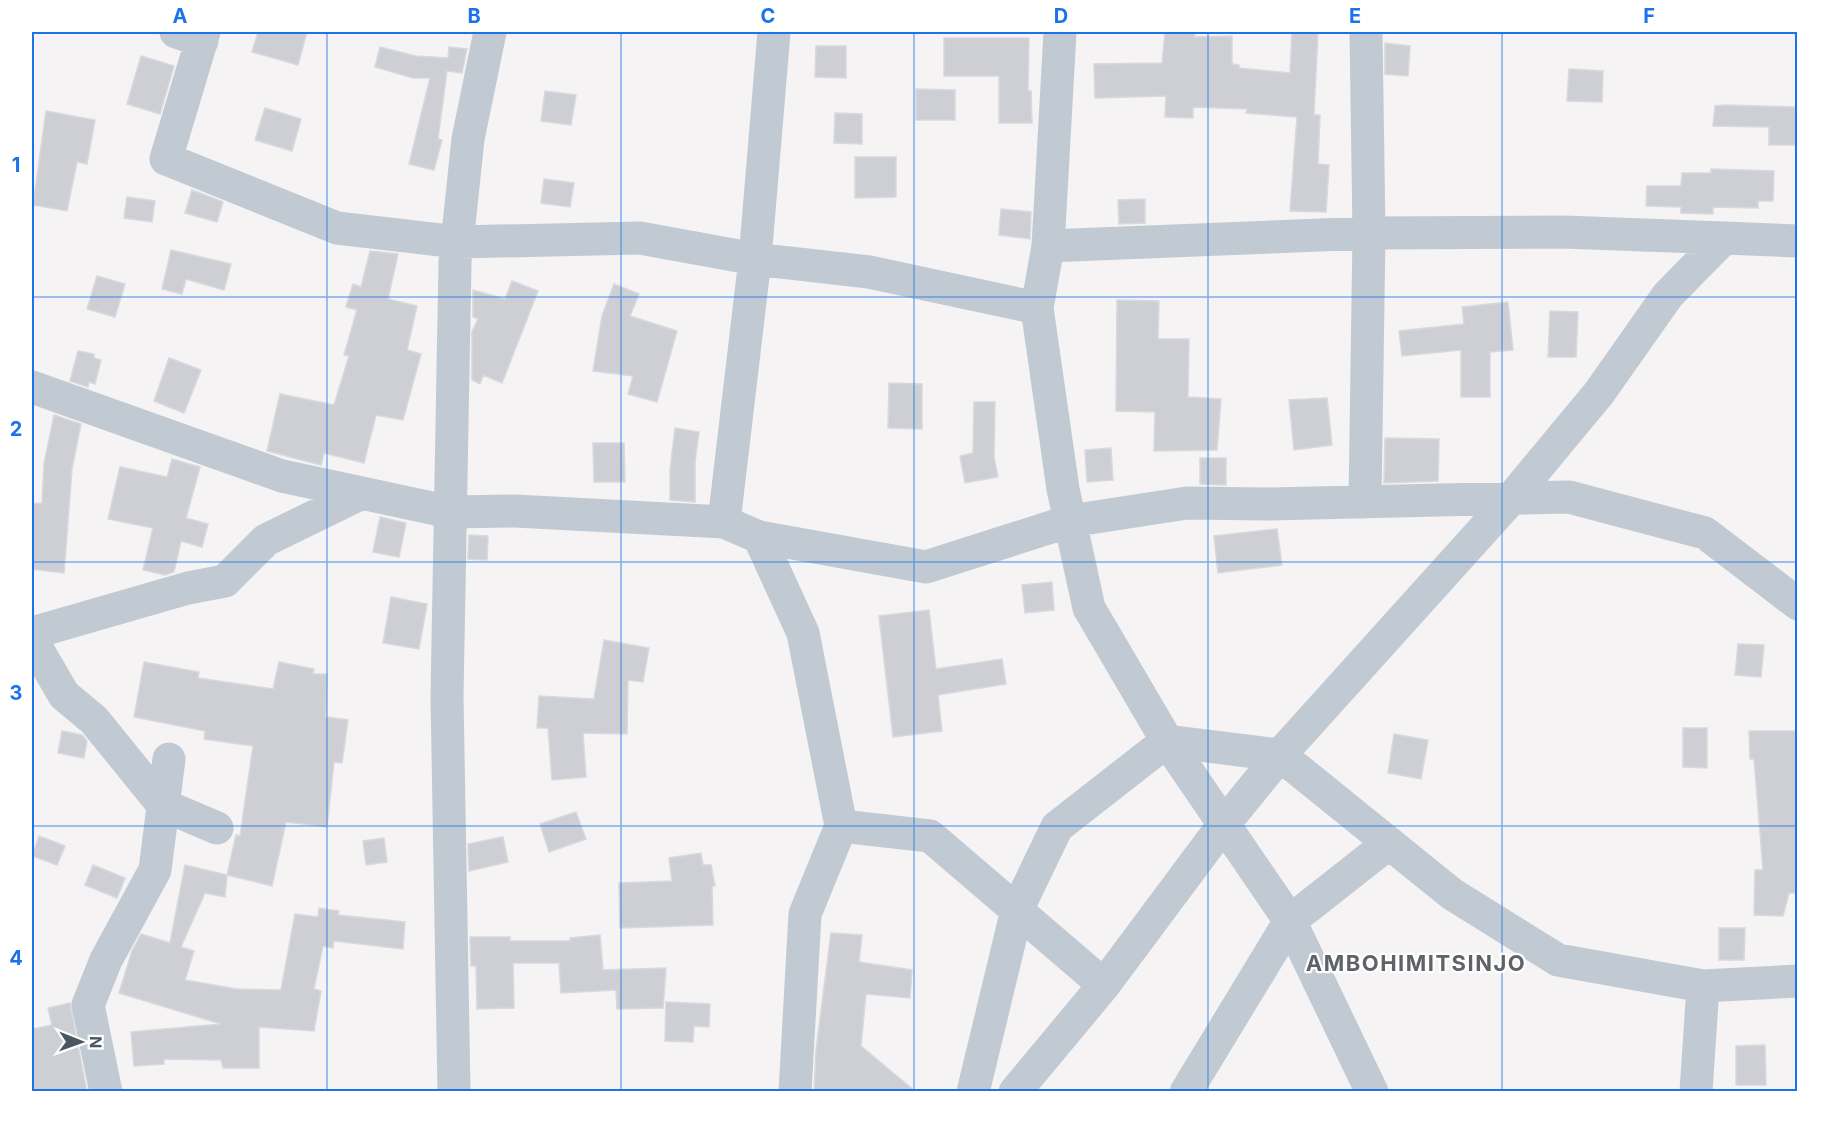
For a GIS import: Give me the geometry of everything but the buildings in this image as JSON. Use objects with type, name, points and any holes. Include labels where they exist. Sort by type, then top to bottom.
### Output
[{"type":"street","points":[[454,1092],[447,697],[457,242],[468,139],[490,32]]},
{"type":"street","points":[[724,522],[755,259],[774,32]]},
{"type":"street","points":[[1060,32],[1048,246],[1037,308],[1070,521],[1089,608],[1167,741],[1290,921],[1372,1092]]},
{"type":"street","points":[[1365,502],[1369,233],[1366,32]]},
{"type":"street","points":[[194,35],[166,159],[337,228],[457,242],[640,238],[755,259],[869,272],[1037,308]]},
{"type":"street","points":[[1048,246],[1369,233],[1564,232],[1797,241]]},
{"type":"street","points":[[1014,1092],[1104,986],[1224,824],[1280,755],[1511,499],[1599,393],[1668,295],[1724,238]]},
{"type":"street","points":[[32,387],[282,476],[450,513],[515,511],[724,522],[759,537],[926,567],[1070,521],[1187,503],[1569,497],[1705,533],[1797,604]]},
{"type":"street","points":[[32,633],[188,588],[225,581],[267,540],[362,493]]},
{"type":"street","points":[[759,537],[803,633],[841,826],[805,914],[795,1092]]},
{"type":"street","points":[[32,640],[64,695],[94,720],[163,806],[217,828]]},
{"type":"street","points":[[974,1092],[1017,910],[1057,827],[1167,741],[1280,755],[1452,894],[1558,960],[1703,986],[1797,981]]},
{"type":"street","points":[[106,1092],[88,1005],[106,960],[155,870],[169,759]]},
{"type":"street","points":[[841,826],[930,836],[1104,986]]},
{"type":"street","points":[[1186,1092],[1290,921],[1389,843]]},
{"type":"street","points":[[1696,1092],[1703,986]]},
{"type":"district","name":"AMBOHIMITSINJO","points":[[1416,963]]}]
